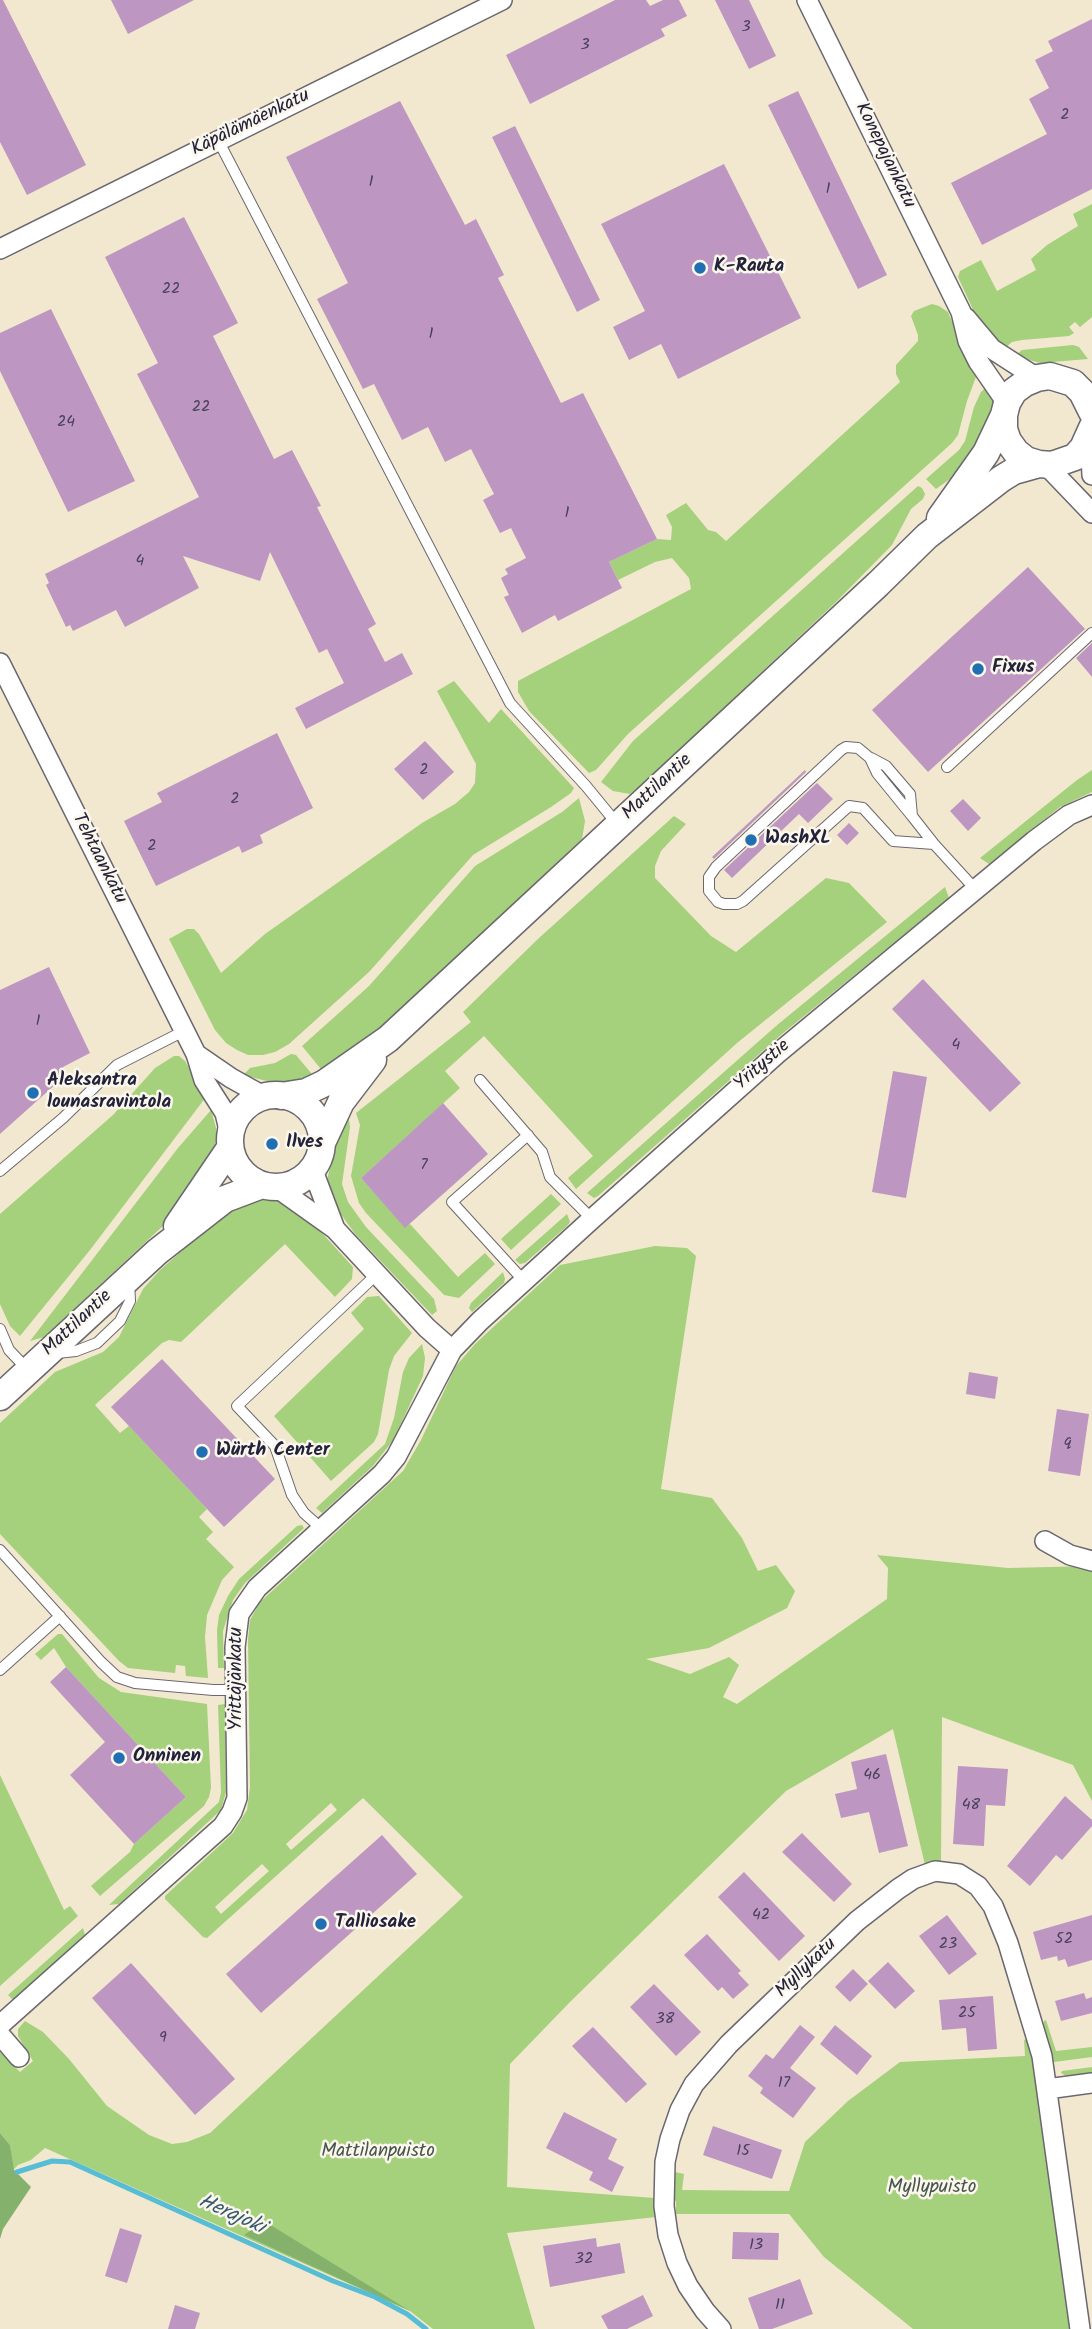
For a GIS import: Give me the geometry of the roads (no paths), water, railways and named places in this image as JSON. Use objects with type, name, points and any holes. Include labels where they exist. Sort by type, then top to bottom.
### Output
[{"type":"street","name":"Käpälämäenkatu","points":[[0,249],[502,0]]},
{"type":"street","name":"Konepajankatu","points":[[807,0],[961,312],[968,341],[1006,409]]},
{"type":"street","name":"Konepajankatu","points":[[961,312],[992,349],[1004,359],[1049,378]]},
{"type":"street","points":[[1092,368],[1025,383],[1014,391],[1006,409],[1004,429],[1016,452],[1027,460],[1042,465],[1092,513]]},
{"type":"street","points":[[1049,378],[1082,392],[1091,426],[1092,475]]},
{"type":"street","name":"Mattilantie","points":[[927,536],[986,453],[1006,409]]},
{"type":"street","points":[[1042,465],[1064,462],[1075,457],[1091,426]]},
{"type":"street","name":"Mattilantie","points":[[273,1096],[306,1092],[325,1083],[388,1039],[927,536],[1001,479],[1014,471],[1042,465]]},
{"type":"street","name":"Tehtaankatu","points":[[0,663],[196,1054],[204,1080],[225,1113],[230,1141]]},
{"type":"street","name":"Yritystie","points":[[452,1350],[592,1219],[778,1053],[1069,815],[1092,805]]},
{"type":"street","name":"Mattilantie","points":[[317,1156],[341,1102],[388,1039]]},
{"type":"street","name":"Tehtaankatu","points":[[196,1054],[231,1078],[273,1096]]},
{"type":"street","points":[[335,1229],[317,1156],[320,1132],[316,1119],[295,1100],[273,1096],[253,1102],[242,1110],[234,1122],[230,1141],[234,1161],[241,1171],[335,1229],[427,1328],[452,1350]]},
{"type":"street","name":"Mattilantie","points":[[157,1252],[201,1194],[230,1141]]},
{"type":"street","points":[[269,1186],[290,1185],[303,1178],[317,1156]]},
{"type":"street","name":"Mattilantie","points":[[0,1397],[157,1252],[225,1199],[269,1186]]},
{"type":"street","name":"Yrittäjänkatu","points":[[0,2025],[223,1826],[237,1798],[235,1647],[239,1614],[257,1588],[382,1474],[396,1457],[452,1350]]},
{"type":"street","points":[[1045,1541],[1070,1555],[1092,1561]]},
{"type":"street","name":"Myllykatu","points":[[720,2329],[688,2286],[668,2235],[663,2187],[665,2162],[680,2110],[694,2084],[729,2043],[857,1921],[898,1889],[926,1873],[947,1871],[969,1878],[987,1895],[1001,1923],[1040,2046],[1080,2329]]},
{"type":"street","points":[[0,2035],[19,2056]]},
{"type":"street","points":[[1047,2089],[1092,2083]]},
{"type":"lane","points":[[218,140],[510,703],[619,825]]},
{"type":"lane","points":[[947,767],[1092,633]]},
{"type":"lane","points":[[912,816],[910,794],[886,766],[858,748],[841,750],[712,871],[708,884],[718,902],[730,905],[743,901],[844,808],[853,805],[863,808],[893,841],[934,844]]},
{"type":"lane","points":[[870,758],[877,774],[976,890]]},
{"type":"lane","points":[[0,1171],[63,1118],[117,1065],[184,1031]]},
{"type":"lane","points":[[480,1080],[542,1152],[550,1177],[592,1219]]},
{"type":"lane","points":[[524,1281],[452,1202],[528,1135]]},
{"type":"lane","points":[[322,1529],[304,1513],[292,1495],[275,1447],[237,1406],[376,1275]]},
{"type":"lane","points":[[0,1329],[9,1350],[37,1362]]},
{"type":"lane","points":[[0,1550],[117,1677],[146,1684],[236,1690]]},
{"type":"lane","points":[[0,1670],[60,1616]]},
{"type":"waterway","name":"Herajoki","points":[[17,2172],[52,2161],[70,2162],[333,2281],[375,2297],[407,2314],[426,2329]]},
{"type":"place","name":"K-Rauta","points":[[700,268]]},
{"type":"place","name":"Fixus","points":[[978,669]]},
{"type":"place","name":"WashXL","points":[[751,840]]},
{"type":"place","name":"Aleksantra lounasravintola","points":[[33,1093]]},
{"type":"place","name":"Ilves","points":[[272,1144]]},
{"type":"place","name":"Würth Center","points":[[202,1452]]},
{"type":"place","name":"Onninen","points":[[119,1758]]},
{"type":"place","name":"Talliosake","points":[[321,1924]]},
{"type":"park label","name":"Mattilanpuisto","points":[[378,2153]]},
{"type":"park label","name":"Myllypuisto","points":[[932,2189]]}]
